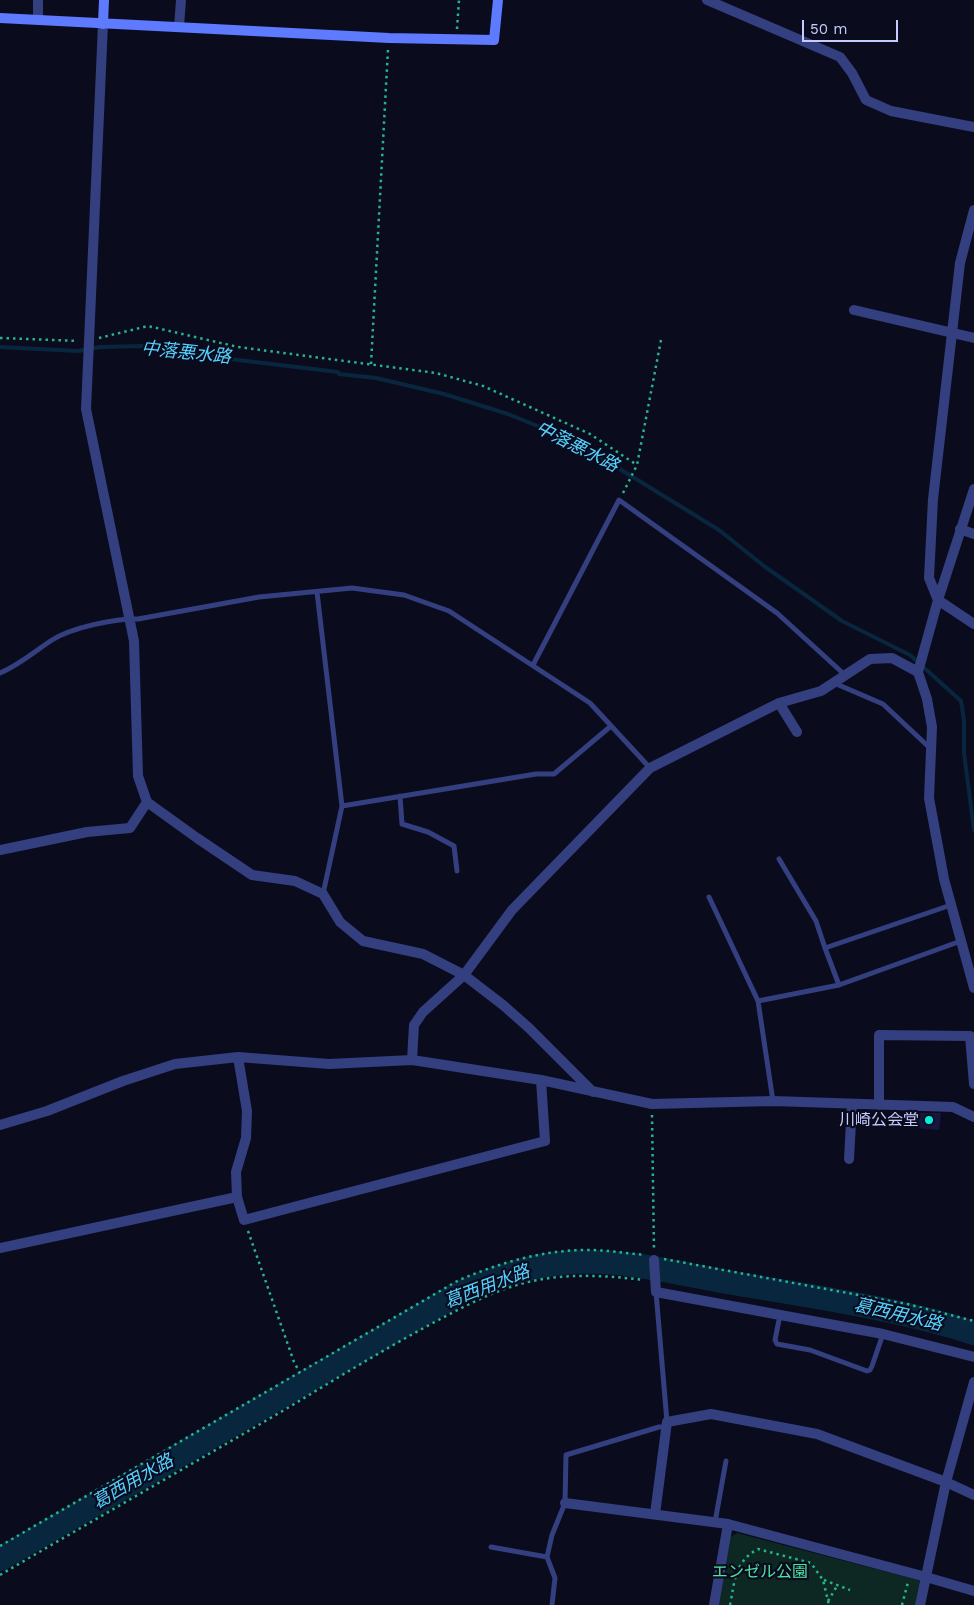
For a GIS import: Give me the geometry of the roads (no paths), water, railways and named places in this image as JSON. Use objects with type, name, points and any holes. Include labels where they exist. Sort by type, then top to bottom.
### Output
[{"type":"street","points":[[38,0],[38,20]]},
{"type":"street","points":[[104,0],[86,409],[134,640],[138,776],[147,802],[252,874],[295,882],[323,894],[340,922],[363,941],[423,954],[464,975],[529,1028],[594,1092]]},
{"type":"street","points":[[179,27],[180,0]]},
{"type":"street","points":[[0,18],[389,38],[494,40],[498,0]]},
{"type":"street","points":[[707,0],[840,57],[852,73],[866,100],[891,111],[974,127]]},
{"type":"street","points":[[974,210],[960,262],[933,499],[929,578],[938,600],[974,624]]},
{"type":"street","points":[[854,310],[974,338]]},
{"type":"street","points":[[974,489],[938,600],[918,672],[927,699],[932,727],[929,798],[944,879],[974,988]]},
{"type":"street","points":[[960,529],[974,534]]},
{"type":"street","points":[[412,1060],[414,1025],[424,1012],[464,975],[512,910],[650,768],[780,703],[821,691],[870,659],[892,658],[918,672]]},
{"type":"street","points":[[780,703],[797,732]]},
{"type":"street","points":[[0,850],[87,832],[130,828],[147,802]]},
{"type":"street","points":[[879,1105],[879,1035],[970,1036],[974,1084]]},
{"type":"street","points":[[238,1057],[247,1111],[246,1138],[236,1172],[237,1196],[244,1220],[544,1141],[541,1080]]},
{"type":"street","points":[[0,1125],[48,1111],[122,1081],[175,1064],[238,1057],[328,1064],[412,1060],[541,1080],[652,1104],[772,1101],[953,1107],[974,1117]]},
{"type":"street","points":[[849,1159],[852,1104]]},
{"type":"street","points":[[0,1248],[237,1196]]},
{"type":"street","points":[[655,1258],[650,1279],[656,1292],[883,1334],[974,1356]]},
{"type":"street","points":[[920,1605],[946,1482],[974,1382]]},
{"type":"street","points":[[655,1514],[666,1425],[711,1414],[817,1434],[946,1482],[974,1495]]},
{"type":"street","points":[[565,1503],[728,1524],[926,1576],[974,1591]]},
{"type":"street","points":[[714,1605],[728,1524]]},
{"type":"lane","points":[[533,665],[619,500],[776,613],[845,675]]},
{"type":"lane","points":[[0,673],[63,633],[80,628],[259,598],[352,588],[404,595],[449,611],[590,703],[650,768]]},
{"type":"lane","points":[[317,592],[342,806],[323,894]]},
{"type":"lane","points":[[834,682],[883,704],[931,750]]},
{"type":"lane","points":[[342,806],[536,774],[554,774],[611,726]]},
{"type":"lane","points":[[400,796],[402,824],[428,832],[454,846],[457,871]]},
{"type":"lane","points":[[779,859],[816,921],[839,984]]},
{"type":"lane","points":[[709,897],[758,1000],[772,1101]]},
{"type":"lane","points":[[825,948],[951,904]]},
{"type":"lane","points":[[758,1000],[839,984],[961,941]]},
{"type":"lane","points":[[552,1605],[554,1578],[547,1557],[552,1535],[565,1503],[566,1455],[666,1425],[656,1292]]},
{"type":"lane","points":[[780,1315],[775,1340],[777,1344],[810,1350],[867,1371],[872,1366],[883,1334]]},
{"type":"lane","points":[[715,1522],[726,1462]]},
{"type":"lane","points":[[491,1547],[547,1557]]},
{"type":"waterway","name":"中落悪水路","points":[[0,347],[78,351],[100,347],[145,346],[205,356],[338,372],[339,374],[376,378],[444,394],[508,414],[557,434],[602,458],[719,530],[764,566],[842,621],[910,655],[961,701],[964,720],[964,753],[974,830]]},
{"type":"waterway","name":"葛西用水路","points":[[0,1559],[456,1295],[498,1277],[527,1269],[572,1262],[633,1265],[885,1310],[974,1333]]},
{"type":"place","name":"川崎公会堂","points":[[929,1120]]},
{"type":"park label","name":"エンゼル公園","points":[[760,1572]]}]
